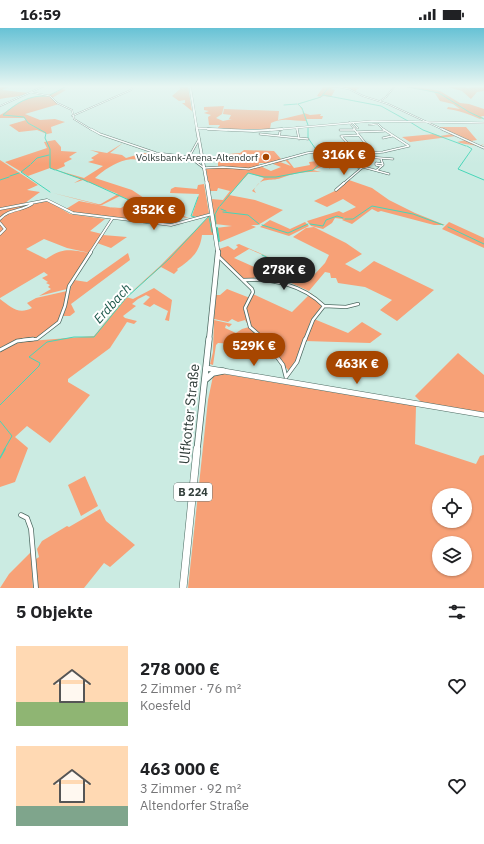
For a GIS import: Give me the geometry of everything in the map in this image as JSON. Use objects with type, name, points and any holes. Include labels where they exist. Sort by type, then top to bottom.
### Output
[{"type":"main road","name":"B 224","points":[[194,112],[212,214]]},
{"type":"main road","name":"Ulfkotter Straße","points":[[183,588],[217,256],[217,243],[212,214]]},
{"type":"main road","points":[[206,368],[284,379],[484,416]]},
{"type":"main road","points":[[205,380],[213,373],[223,371]]},
{"type":"street","points":[[71,112],[72,116],[76,120],[100,134],[159,154],[190,157],[199,166],[204,168],[223,167],[249,169],[306,153],[333,149],[370,148]]},
{"type":"street","points":[[72,116],[81,112]]},
{"type":"street","points":[[405,112],[484,148]]},
{"type":"street","points":[[197,128],[251,131],[349,122],[484,124]]},
{"type":"street","points":[[349,122],[370,148]]},
{"type":"street","points":[[353,123],[358,128],[355,130]]},
{"type":"street","points":[[368,152],[383,152],[408,147],[402,140],[392,136],[378,124],[369,125]]},
{"type":"street","points":[[297,127],[299,139]]},
{"type":"street","points":[[338,128],[341,131],[385,131]]},
{"type":"street","points":[[279,136],[280,132]]},
{"type":"street","points":[[260,134],[308,139]]},
{"type":"street","points":[[353,149],[341,136],[359,135]]},
{"type":"street","points":[[382,138],[392,136]]},
{"type":"street","points":[[190,157],[197,140],[199,139]]},
{"type":"street","points":[[336,190],[363,168],[370,148]]},
{"type":"street","points":[[333,149],[337,160]]},
{"type":"street","points":[[348,149],[354,157],[393,159]]},
{"type":"street","points":[[335,154],[328,155],[328,159],[389,174]]},
{"type":"street","points":[[376,170],[383,164],[381,159]]},
{"type":"street","points":[[382,166],[376,165],[376,163],[383,164]]},
{"type":"street","points":[[0,209],[50,201],[73,213],[112,219],[171,225],[212,214]]},
{"type":"street","points":[[0,219],[4,215],[32,204]]},
{"type":"street","points":[[0,350],[17,341],[37,339],[59,322],[66,306],[69,286],[112,219]]},
{"type":"street","points":[[0,223],[5,229],[0,234]]},
{"type":"street","points":[[217,256],[253,292],[245,308],[250,327],[264,338],[284,365],[284,379]]},
{"type":"street","points":[[242,280],[255,280],[295,286],[313,293],[324,306],[352,307],[358,304]]},
{"type":"street","points":[[284,379],[297,361],[311,320],[324,306]]},
{"type":"street","points":[[21,515],[27,518],[31,528],[36,588]]},
{"type":"shaded area","points":[[6,112],[31,112],[25,114],[40,120],[55,119],[65,122],[51,127],[52,133],[47,134],[37,130],[19,132],[9,125],[26,120],[24,118],[0,118],[0,115]]},
{"type":"shaded area","points":[[222,112],[216,118],[223,121],[232,119],[229,119],[231,115],[223,114],[223,112],[279,112],[278,120],[303,114],[302,112],[310,115],[321,114],[320,116],[323,116],[322,119],[306,119],[308,125],[306,121],[279,120],[271,123],[270,129],[217,129],[220,125],[209,125],[208,117],[211,115],[204,113]]},
{"type":"shaded area","points":[[463,112],[484,112],[484,116],[481,116],[483,118],[480,119]]},
{"type":"shaded area","points":[[431,123],[439,127],[466,127],[477,140],[471,141],[479,146],[484,144],[481,146],[484,148],[457,142],[466,140],[456,136],[410,142],[402,137],[434,134],[440,136],[452,134]]},
{"type":"shaded area","points":[[55,140],[61,147],[61,151],[77,152],[69,157],[72,159],[64,163],[65,166],[56,170],[84,178],[103,166],[88,162],[94,160],[91,158],[99,153],[90,150],[107,153],[123,143],[110,153],[122,155],[126,158],[143,153],[153,154],[142,160],[130,159],[117,163],[95,178],[132,190],[156,206],[189,218],[136,212],[174,217],[171,224],[72,212],[66,209],[79,201],[110,207],[121,208],[132,201],[120,196],[102,205],[100,204],[118,194],[83,180],[74,183],[81,179],[50,168],[28,176],[5,162],[47,148],[44,142]]},
{"type":"shaded area","points":[[244,150],[274,151],[281,159],[273,163],[259,163],[259,165],[248,170],[260,166],[271,171],[281,167],[273,164],[283,160],[285,161],[280,162],[291,166],[285,160],[287,159],[294,168],[310,165],[309,162],[317,161],[315,154],[317,153],[321,163],[335,164],[329,169],[330,166],[327,165],[313,170],[321,172],[300,173],[277,179],[266,180],[259,183],[264,178],[249,173],[229,195],[255,200],[283,210],[258,225],[251,225],[256,227],[220,242],[216,228],[232,226],[215,224],[211,199],[223,200],[230,191],[218,188],[217,191],[210,191],[206,169],[218,167],[218,155],[240,153]]},
{"type":"shaded area","points":[[0,160],[38,185],[27,190],[40,192],[21,206],[48,201],[70,214],[105,219],[90,231],[102,234],[90,253],[67,289],[39,296],[51,289],[48,287],[50,285],[46,283],[48,282],[42,278],[48,275],[44,272],[0,298]],"holes":[[[44,239],[67,248],[90,253],[67,250],[52,255],[46,259],[26,249]]]},
{"type":"shaded area","points":[[349,180],[372,188],[389,200],[415,213],[445,225],[434,225],[381,211],[378,212],[372,209],[352,224],[342,220],[347,216],[343,219],[335,218],[332,223],[323,229],[311,226],[307,221],[339,211],[343,213],[356,207],[343,199],[327,207],[314,201],[339,189]]},
{"type":"shaded area","points":[[204,184],[209,213],[199,217],[192,216],[199,194],[170,193],[171,189],[175,187],[197,189],[198,185]]},
{"type":"shaded area","points":[[53,193],[100,204],[99,205]]},
{"type":"shaded area","points":[[210,215],[214,235],[202,235],[197,251],[191,259],[177,269],[178,270],[174,274],[161,267],[127,296],[160,266]]},
{"type":"shaded area","points":[[270,220],[290,229],[305,222],[309,226],[289,236],[260,227]]},
{"type":"shaded area","points":[[449,222],[484,238],[484,248],[442,229]]},
{"type":"shaded area","points":[[314,227],[346,243],[362,254],[345,264],[360,272],[374,261],[434,290],[397,321],[380,310],[392,300],[365,287],[338,283],[336,278],[331,278],[330,273],[325,272],[309,291],[291,283],[276,282],[276,276],[290,267],[313,276],[325,263],[329,255],[293,237],[306,228]]},
{"type":"shaded area","points":[[103,235],[127,237],[111,248],[97,243]]},
{"type":"shaded area","points":[[239,244],[289,266],[249,249],[234,258],[261,270],[253,279],[242,278],[219,256],[219,249],[228,246],[234,250],[238,247],[236,245]]},
{"type":"shaded area","points":[[128,253],[130,260],[71,304],[75,312],[70,316],[63,316],[74,280],[87,282]]},
{"type":"shaded area","points":[[154,288],[172,300],[169,321],[165,320],[168,311],[154,304],[150,307],[143,304],[150,297],[146,295],[132,304],[136,306],[123,316],[125,318],[137,321],[134,324],[127,322],[110,348],[68,379],[68,382],[90,395],[50,443],[27,426],[15,437],[28,448],[15,482],[0,487],[0,350],[17,342],[94,336],[126,297],[133,299]]},
{"type":"shaded area","points":[[227,289],[250,298],[244,308],[248,325],[245,320],[238,322],[232,319],[228,322],[214,319],[216,295],[220,295]]},
{"type":"shaded area","points":[[67,291],[65,306],[58,322],[36,339],[23,339],[0,349],[0,299],[15,309],[23,311],[32,308],[27,303],[36,298]]},
{"type":"shaded area","points":[[311,293],[322,306],[311,320],[296,361],[289,371],[267,346],[218,343],[216,345],[213,365],[210,364],[213,352],[214,320],[232,324],[229,327],[226,325],[225,328],[236,333],[249,327],[260,334],[250,327],[245,308],[253,294],[292,312]]},
{"type":"shaded area","points":[[314,319],[348,333],[362,322],[382,334],[370,343],[305,341]]},
{"type":"shaded area","points":[[458,353],[484,375],[484,413],[421,402],[415,396]]},
{"type":"shaded area","points":[[218,373],[416,406],[415,444],[476,464],[480,456],[484,455],[484,588],[188,588],[208,400],[213,376]]},
{"type":"shaded area","points":[[85,476],[98,506],[81,516],[68,485]]},
{"type":"shaded area","points":[[100,509],[106,521],[135,545],[110,567],[104,563],[84,588],[38,588],[36,559],[39,557],[37,549],[42,541]]},
{"type":"shaded area","points":[[31,552],[33,588],[0,588],[9,574]]},
{"type":"waterway","points":[[7,112],[3,115],[24,117],[28,123],[46,133],[45,138],[50,149],[50,168],[55,170]]},
{"type":"waterway","name":"Erdbach","points":[[303,112],[308,125]]},
{"type":"waterway","points":[[392,112],[408,121]]},
{"type":"waterway","points":[[469,112],[484,119]]},
{"type":"waterway","points":[[410,122],[423,130],[466,146]]},
{"type":"waterway","name":"Erdbach","points":[[308,128],[308,138],[317,151]]},
{"type":"waterway","points":[[467,146],[472,149],[458,169],[484,180]]},
{"type":"waterway","name":"Erdbach","points":[[220,206],[248,173],[264,177],[276,177],[313,170],[322,162],[317,152]]},
{"type":"waterway","points":[[31,164],[37,158],[49,155]]},
{"type":"waterway","points":[[30,165],[21,172],[50,192]]},
{"type":"waterway","points":[[56,170],[81,179]]},
{"type":"waterway","points":[[10,176],[19,173]]},
{"type":"waterway","points":[[0,180],[9,177]]},
{"type":"waterway","points":[[82,179],[88,182]]},
{"type":"waterway","points":[[89,182],[131,201]]},
{"type":"waterway","points":[[195,217],[191,216],[198,197]]},
{"type":"waterway","points":[[345,219],[353,219],[372,206],[413,214],[443,225]]},
{"type":"waterway","name":"Erdbach","points":[[214,216],[219,207]]},
{"type":"waterway","points":[[221,209],[226,211]]},
{"type":"waterway","points":[[223,212],[248,215],[259,224]]},
{"type":"waterway","name":"Erdbach","points":[[215,215],[216,224]]},
{"type":"waterway","name":"Erdbach","points":[[0,405],[39,366],[40,363],[29,357],[47,342],[74,337],[94,337],[126,298],[169,259],[209,216]]},
{"type":"waterway","points":[[310,224],[323,226],[326,220],[337,216],[343,218]]},
{"type":"waterway","points":[[209,217],[212,232]]},
{"type":"waterway","points":[[262,225],[288,233],[308,224]]},
{"type":"waterway","points":[[448,227],[484,244]]},
{"type":"waterway","points":[[217,228],[219,241]]},
{"type":"waterway","points":[[262,255],[288,267]]},
{"type":"waterway","points":[[277,282],[277,276],[286,271],[294,270],[290,268]]},
{"type":"waterway","points":[[0,421],[12,436],[4,450]]},
{"type":"waterway","points":[[0,458],[5,449]]},
{"type":"place","name":"Volksbank-Arena-Altendorf","points":[[266,157]]}]
